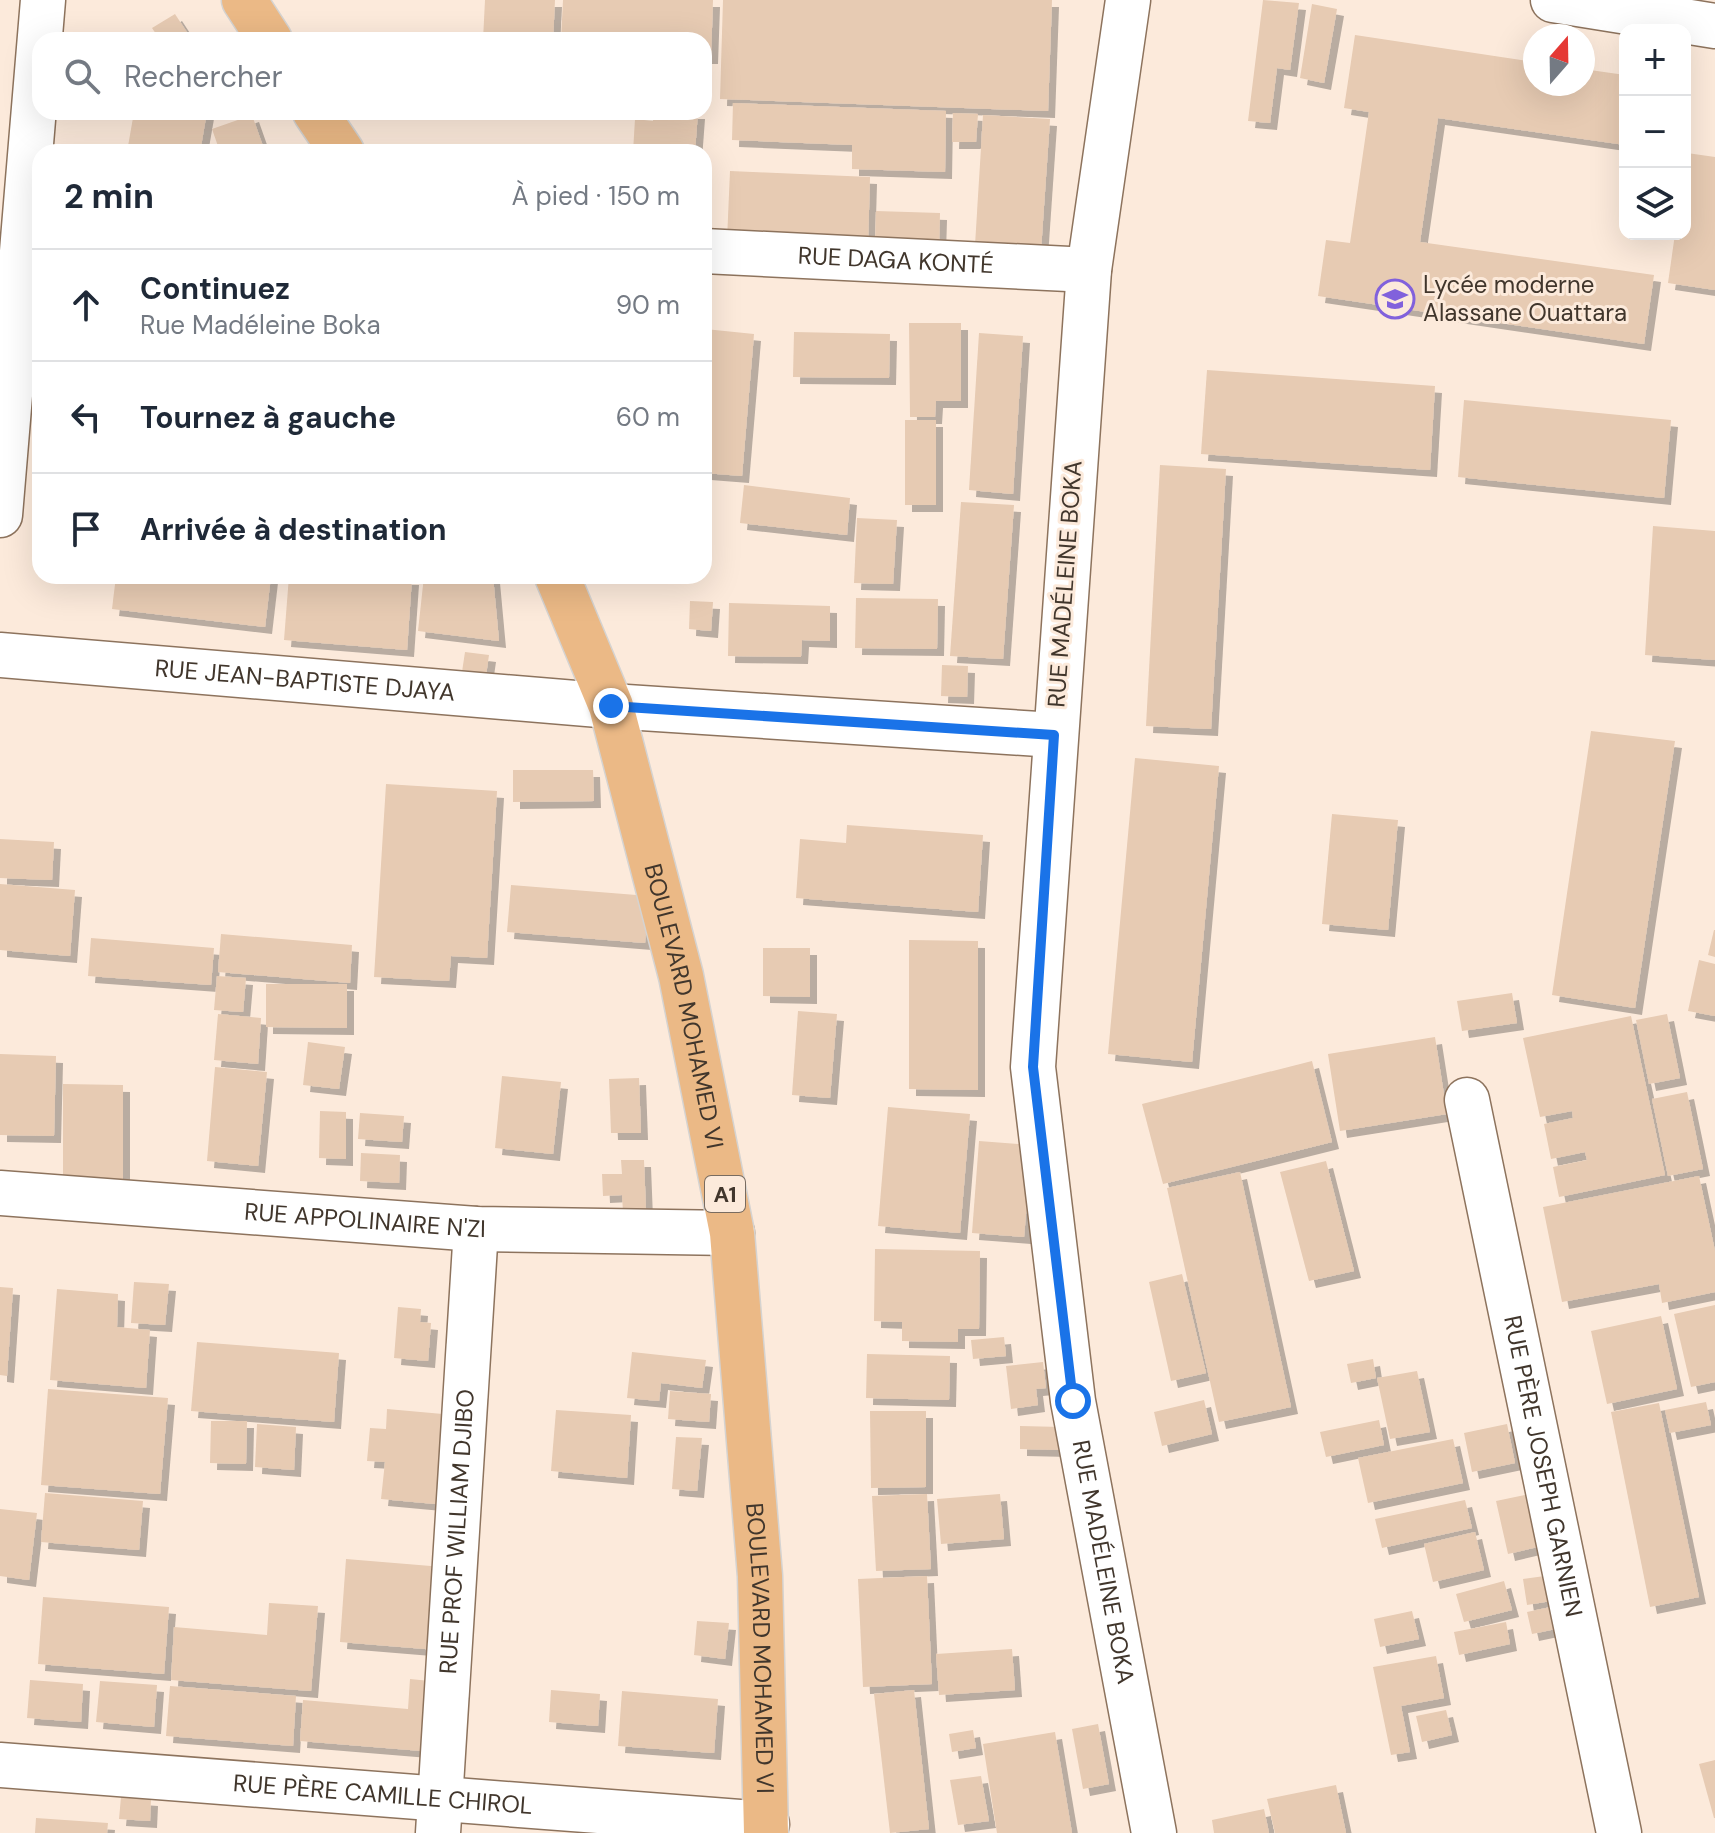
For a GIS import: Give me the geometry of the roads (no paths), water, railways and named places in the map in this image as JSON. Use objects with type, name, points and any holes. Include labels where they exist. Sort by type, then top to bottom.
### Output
[{"type":"main road","points":[[244,0],[265,32]]},
{"type":"main road","points":[[320,120],[337,144]]},
{"type":"main road","name":"BOULEVARD MOHAMED VI","points":[[560,584],[611,706],[681,976],[732,1233],[760,1576],[766,1828]]},
{"type":"street","points":[[40,32],[43,0]]},
{"type":"street","name":"RUE MADÉLEINE BOKA","points":[[1128,0],[1089,270],[1033,1067],[1073,1401],[1154,1833]]},
{"type":"street","points":[[1553,0],[1715,26]]},
{"type":"street","points":[[0,515],[33,120]]},
{"type":"street","name":"RUE DAGA KONTÉ","points":[[712,251],[1089,270]]},
{"type":"street","name":"RUE JEAN-BAPTISTE DJAYA","points":[[0,655],[611,706],[1054,735]]},
{"type":"street","name":"RUE PÈRE JOSEPH GARNIEN","points":[[1467,1100],[1619,1833]]},
{"type":"street","name":"RUE APPOLINAIRE N'ZI","points":[[0,1193],[476,1229],[732,1233]]},
{"type":"street","name":"RUE PROF WILLIAM DJIBO","points":[[439,1815],[476,1229]]},
{"type":"street","name":"RUE PÈRE CAMILLE CHIROL","points":[[0,1765],[439,1815],[766,1828]]},
{"type":"place","name":"Lycée moderne Alassane Ouattara","points":[[1395,299]]}]
